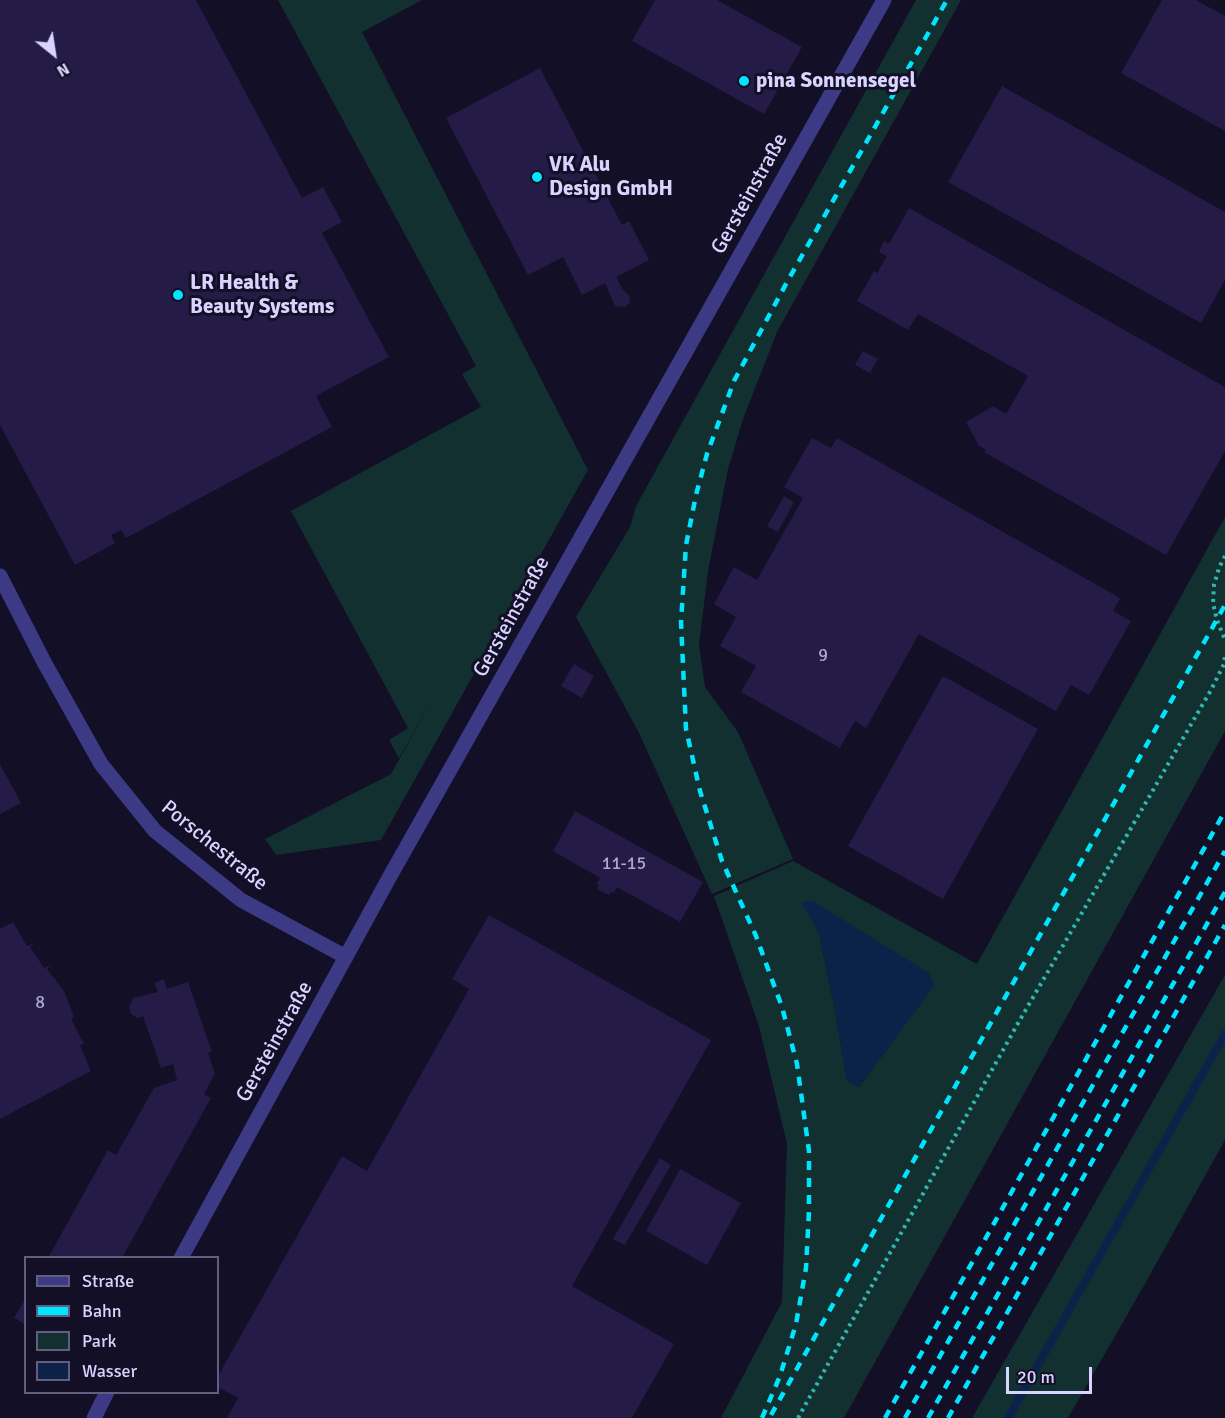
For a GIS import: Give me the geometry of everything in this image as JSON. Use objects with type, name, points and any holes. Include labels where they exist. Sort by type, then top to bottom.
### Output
[{"type":"street","name":"Gersteinstraße","points":[[182,1256],[346,957],[884,0]]},
{"type":"street","name":"Porschestraße","points":[[0,576],[101,765],[155,831],[241,900],[346,957]]},
{"type":"street","points":[[94,1418],[107,1394]]},
{"type":"path","points":[[1225,556],[1214,585],[1213,603],[1225,640]]},
{"type":"path","points":[[798,1418],[1017,1025],[1211,690],[1224,664],[1225,656]]},
{"type":"green space","points":[[278,0],[422,0],[362,32],[588,470],[381,840],[276,855],[265,839],[391,774],[431,702],[399,758],[389,740],[408,728],[291,511],[481,407],[462,374],[476,366]]},
{"type":"green space","points":[[916,0],[961,0],[777,332],[743,419],[728,469],[708,571],[699,645],[705,687],[738,732],[793,859],[712,894],[639,733],[576,617],[630,527],[636,506]]},
{"type":"green space","points":[[1225,517],[1225,731],[844,1418],[721,1418],[782,1302],[787,1144],[759,1026],[714,896],[793,861],[977,964]],"holes":[[[802,902],[934,985],[859,1087],[847,1081],[819,933]]]},
{"type":"green space","points":[[1225,975],[1225,1140],[1142,1289],[1068,1418],[972,1418]]},
{"type":"water","points":[[813,901],[929,973],[934,986],[859,1087],[847,1081],[819,933],[801,902]]},
{"type":"building","name":"LR Health & Beauty Systems","points":[[0,0],[196,0],[302,198],[323,187],[342,222],[322,233],[389,357],[316,396],[332,427],[126,538],[121,530],[111,535],[115,543],[75,565],[0,425]]},
{"type":"building","name":"pina Sonnensegel","points":[[655,0],[717,0],[802,47],[764,114],[632,41]]},
{"type":"building","points":[[1162,0],[1196,0],[1225,16],[1225,131],[1121,73]]},
{"type":"building","name":"VK Alu Design GmbH","points":[[540,68],[622,225],[629,221],[649,260],[616,277],[623,290],[629,295],[630,302],[625,307],[615,306],[605,283],[582,295],[563,257],[528,275],[446,118]]},
{"type":"building","points":[[1002,86],[1225,212],[1225,280],[1201,323],[948,182]]},
{"type":"building","points":[[909,208],[1225,387],[1225,451],[1166,555],[984,452],[986,450],[979,446],[966,422],[993,406],[1006,414],[1028,376],[918,314],[908,330],[857,301],[874,271],[877,273],[887,256],[879,252],[884,241],[889,244]]},
{"type":"building","points":[[863,351],[878,359],[870,373],[855,365]]},
{"type":"building","points":[[812,438],[831,448],[837,438],[1120,598],[1113,611],[1131,621],[1089,695],[1071,685],[1056,711],[919,634],[866,728],[855,721],[840,748],[741,692],[756,666],[720,646],[736,617],[714,604],[734,567],[757,580],[803,498],[784,487]]},
{"type":"building","points":[[784,496],[794,502],[778,532],[767,526]]},
{"type":"building","points":[[574,664],[594,676],[582,698],[561,686]]},
{"type":"building","points":[[943,676],[1038,729],[943,899],[848,846]]},
{"type":"building","points":[[0,764],[21,803],[0,814]]},
{"type":"building","points":[[575,811],[703,882],[680,922],[617,887],[614,893],[611,892],[609,895],[597,889],[599,885],[596,884],[600,878],[553,851]]},
{"type":"building","points":[[489,915],[711,1040],[572,1286],[674,1344],[632,1418],[227,1418],[238,1398],[219,1388],[219,1374],[342,1156],[367,1171],[469,989],[452,979]]},
{"type":"building","points":[[13,922],[27,946],[34,943],[30,947],[44,968],[51,965],[47,969],[64,991],[74,1017],[71,1019],[84,1044],[80,1045],[91,1071],[0,1119],[0,929]]},
{"type":"building","points":[[164,979],[167,989],[188,982],[212,1052],[208,1053],[215,1074],[204,1094],[211,1098],[123,1256],[49,1256],[108,1150],[116,1155],[154,1088],[177,1080],[173,1064],[161,1068],[143,1016],[138,1018],[131,1014],[129,1007],[133,998],[158,992],[154,983]]},
{"type":"building","points":[[660,1158],[671,1165],[625,1245],[613,1239]]},
{"type":"building","points":[[680,1169],[741,1203],[707,1265],[646,1231]]},
{"type":"building","points":[[24,1300],[24,1324],[14,1318]]},
{"type":"waterway","points":[[1008,1418],[1225,1034]]},
{"type":"railway","points":[[762,1418],[780,1376],[796,1324],[806,1268],[809,1151],[797,1064],[782,1007],[756,936],[722,861],[700,791],[686,729],[681,622],[686,545],[707,454],[734,381],[787,282],[947,0]]},
{"type":"railway","points":[[771,1415],[1225,605]]},
{"type":"railway","points":[[885,1418],[1225,811]]},
{"type":"railway","points":[[905,1418],[1225,851]]},
{"type":"railway","points":[[928,1418],[1225,892]]},
{"type":"railway","points":[[948,1418],[1225,925]]},
{"type":"place","name":"pina Sonnensegel","points":[[744,81]]},
{"type":"place","name":"VK Alu Design GmbH","points":[[537,177]]},
{"type":"place","name":"LR Health & Beauty Systems","points":[[178,295]]}]
